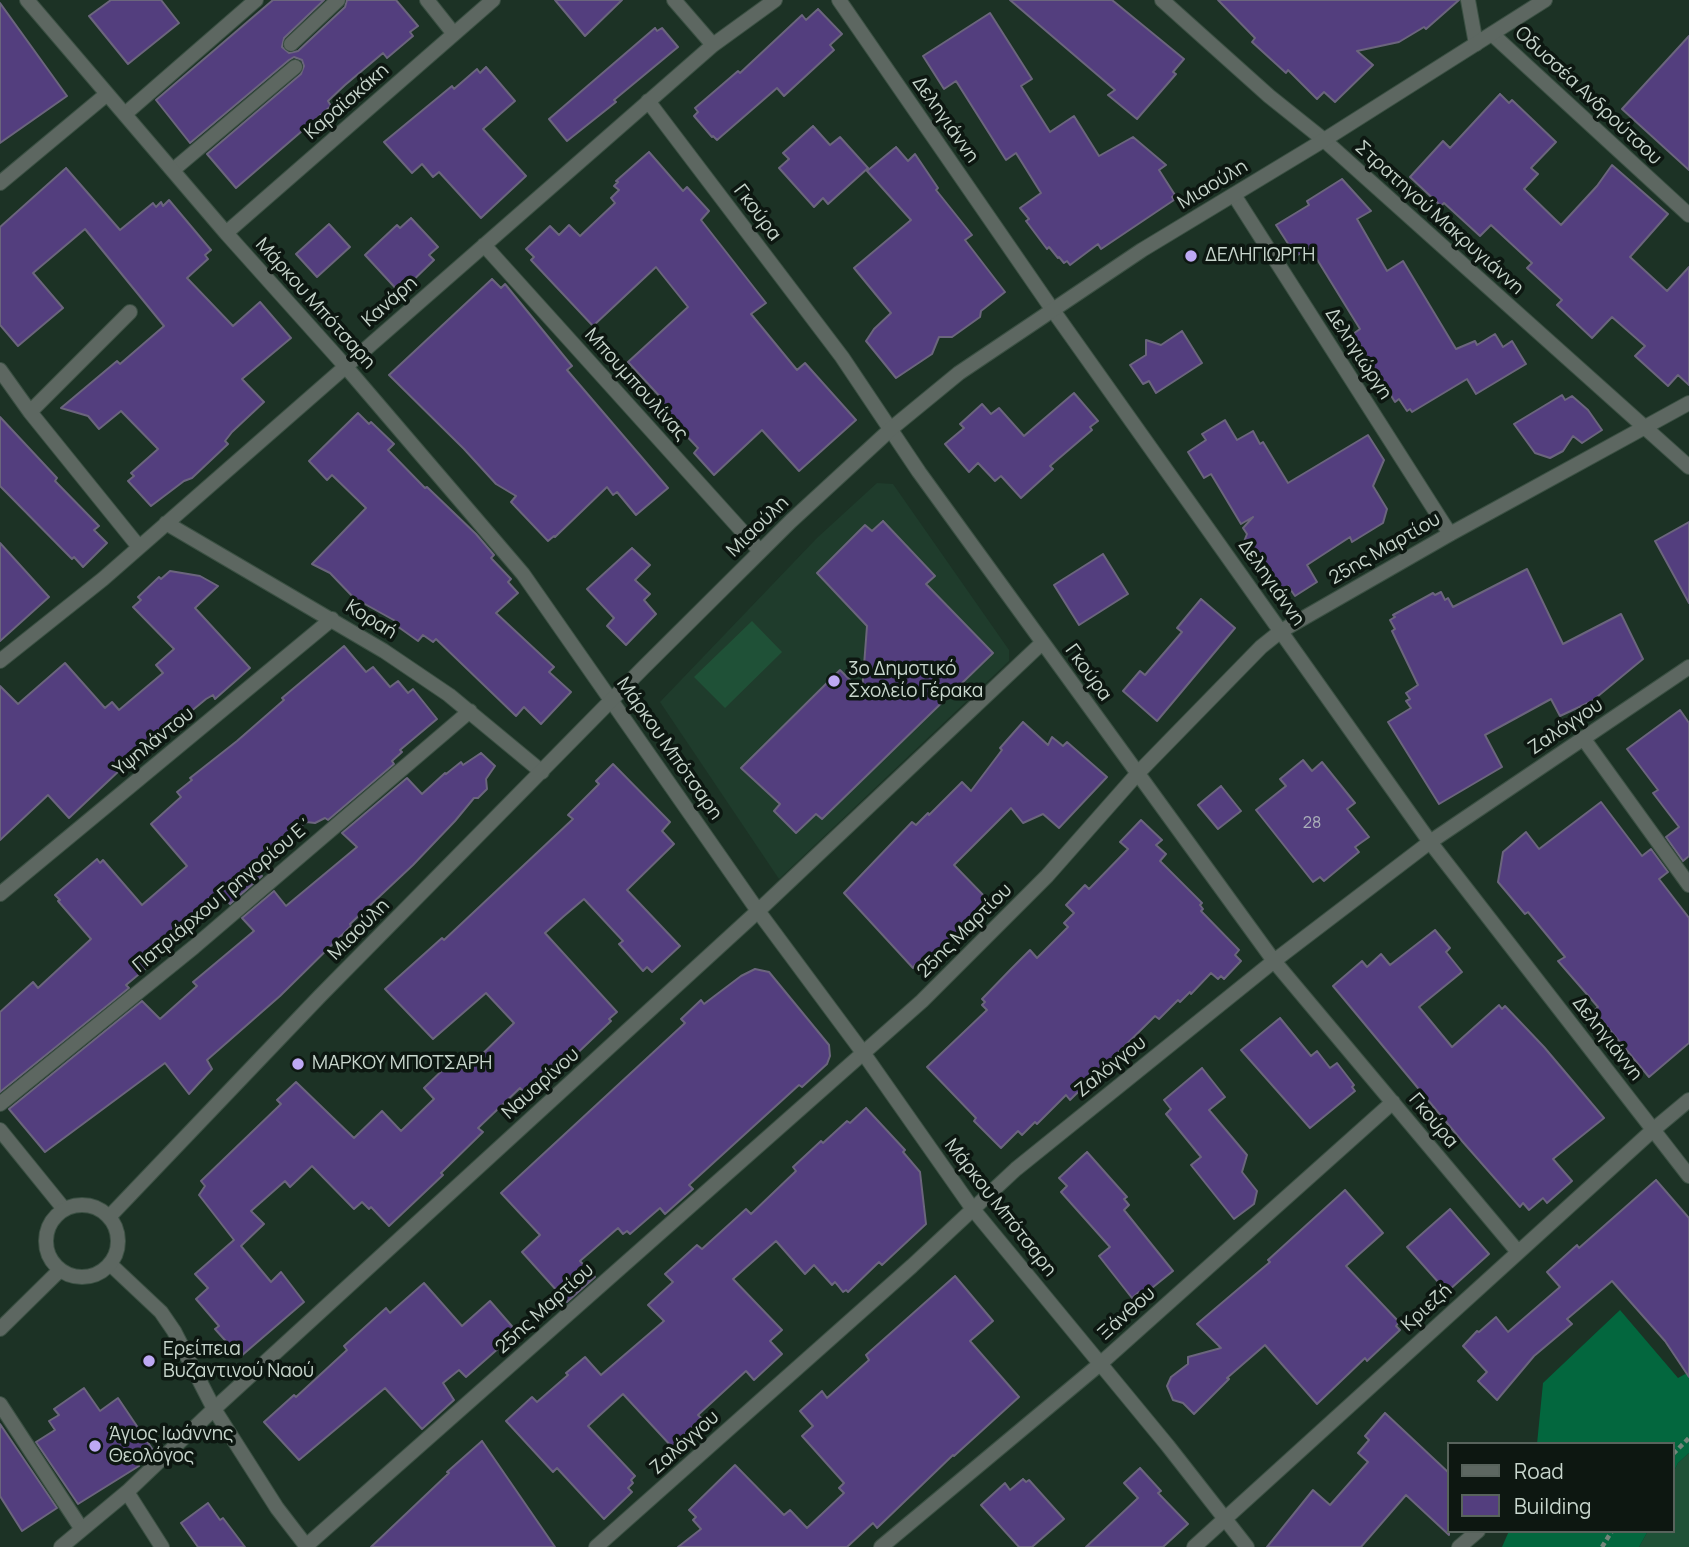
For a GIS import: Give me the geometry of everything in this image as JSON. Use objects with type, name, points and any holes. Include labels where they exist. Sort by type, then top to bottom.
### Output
[{"type":"street","name":"Μάρκου Μπότσαρη","points":[[27,0],[523,574],[758,911],[864,1054],[972,1208],[1247,1547]]},
{"type":"street","points":[[125,114],[256,0]]},
{"type":"street","points":[[291,44],[338,0]]},
{"type":"street","points":[[427,0],[454,34]]},
{"type":"street","name":"Καραϊσκάκη","points":[[226,233],[493,0]]},
{"type":"street","points":[[674,0],[713,45]]},
{"type":"street","name":"Κανάρη","points":[[0,661],[139,547],[713,45],[775,0]]},
{"type":"street","name":"Δεληγιάννη","points":[[839,0],[1052,309],[1430,842],[1689,1176]]},
{"type":"street","name":"Στρατηγού Μακρυγιάννη","points":[[1162,0],[1269,96],[1324,140],[1689,467]]},
{"type":"street","points":[[1468,0],[1476,44]]},
{"type":"street","name":"Μιαούλη","points":[[109,1217],[320,996],[611,701],[760,551],[892,428],[959,373],[1142,250],[1324,140],[1545,0]]},
{"type":"street","name":"Οδυσσέα Ανδρούτσου","points":[[1492,34],[1689,215]]},
{"type":"street","points":[[173,170],[295,67]]},
{"type":"street","points":[[0,183],[107,94]]},
{"type":"street","name":"Γκούρα","points":[[648,101],[842,357],[919,472],[1274,961],[1518,1251]]},
{"type":"street","name":"Δεληγιώργη","points":[[1234,195],[1450,534]]},
{"type":"street","name":"Μπουμπουλίνας","points":[[484,245],[760,551]]},
{"type":"street","points":[[30,412],[130,312]]},
{"type":"street","points":[[0,370],[30,412],[139,547]]},
{"type":"street","name":"25ης Μαρτίου","points":[[307,1547],[922,1002],[1047,876],[1138,773],[1261,647],[1281,631],[1450,534],[1689,403]]},
{"type":"street","name":"Κοραή","points":[[166,523],[384,651],[470,711],[542,772]]},
{"type":"street","name":"Υψηλάντου","points":[[0,894],[332,619]]},
{"type":"street","name":"Ναυαρίνου","points":[[61,1547],[127,1492],[214,1409],[758,911],[1042,643]]},
{"type":"street","name":"Ζαλόγγου","points":[[596,1547],[902,1275],[1016,1168],[1274,961],[1430,842],[1689,667]]},
{"type":"street","name":"Πατριάρχου Γρηγορίου Ε΄","points":[[0,1104],[194,947],[470,711]]},
{"type":"street","points":[[1583,738],[1689,885]]},
{"type":"street","name":"Κριεζή","points":[[1194,1547],[1518,1251],[1689,1100]]},
{"type":"street","name":"Ξάνθου","points":[[881,1547],[1100,1364],[1392,1102]]},
{"type":"street","points":[[0,1130],[64,1209]]},
{"type":"street","points":[[80,1205],[92,1206],[109,1217],[117,1230],[118,1242],[116,1254],[102,1272],[79,1278],[60,1270],[50,1259],[46,1234],[51,1223],[64,1209],[80,1205]]},
{"type":"street","points":[[110,1264],[161,1312],[174,1331],[214,1409],[277,1508],[307,1547]]},
{"type":"street","points":[[0,1329],[60,1270]]},
{"type":"street","points":[[0,1404],[81,1528]]},
{"type":"street","points":[[127,1492],[162,1547]]},
{"type":"street","points":[[1459,1547],[1476,1533]]},
{"type":"path","points":[[1675,1452],[1689,1438]]},
{"type":"shaded area","name":"3ο Δημοτικό Σχολείο Γέρακα","points":[[877,483],[893,484],[1009,650],[1009,661],[779,879],[660,702],[817,538]]},
{"type":"shaded area","points":[[752,621],[782,652],[725,708],[694,677]]},
{"type":"shaded area","points":[[1689,1453],[1689,1547],[1639,1547],[1647,1533],[1675,1533],[1675,1469]]},
{"type":"green space","points":[[1620,1310],[1678,1378],[1689,1372],[1689,1453],[1675,1469],[1675,1442],[1537,1442],[1543,1383]]},
{"type":"green space","points":[[1508,1533],[1647,1533],[1639,1547],[1502,1547]]},
{"type":"building","points":[[111,0],[161,0],[179,23],[128,64],[89,16]]},
{"type":"building","points":[[273,0],[324,0],[284,38],[282,47],[289,53],[298,51],[345,7],[347,0],[396,0],[418,26],[410,32],[413,36],[387,58],[383,53],[345,85],[328,101],[331,106],[236,188],[207,154],[301,74],[304,66],[302,60],[294,57],[289,60],[190,143],[156,100]]},
{"type":"building","points":[[555,0],[622,0],[585,36]]},
{"type":"building","points":[[1010,0],[1112,0],[1184,59],[1173,72],[1176,74],[1137,119],[1108,95],[1115,90]]},
{"type":"building","points":[[1218,0],[1459,0],[1426,29],[1424,27],[1399,42],[1357,51],[1373,65],[1335,102],[1324,92],[1317,99],[1288,70],[1286,73],[1252,42],[1255,38]]},
{"type":"building","points":[[0,3],[67,96],[0,143]]},
{"type":"building","points":[[818,9],[842,34],[830,45],[834,50],[784,96],[777,88],[717,140],[712,137],[694,116],[698,112],[695,108],[738,71],[740,73],[802,15],[806,20]]},
{"type":"building","points":[[990,13],[1032,79],[1021,86],[1050,132],[1074,116],[1099,156],[1133,137],[1166,165],[1159,170],[1175,195],[1172,197],[1174,200],[1101,249],[1098,244],[1070,265],[1058,258],[1049,247],[1047,249],[1026,221],[1029,219],[1020,208],[1041,193],[1016,153],[1006,160],[956,81],[944,89],[923,56]]},
{"type":"building","points":[[655,28],[657,31],[662,28],[678,47],[567,141],[549,119]]},
{"type":"building","points":[[1689,36],[1689,170],[1622,109]]},
{"type":"building","points":[[486,67],[515,101],[483,129],[526,176],[481,218],[439,172],[433,177],[422,164],[412,173],[384,142],[452,86],[454,89],[477,69],[480,73]]},
{"type":"building","points":[[1500,94],[1509,103],[1512,100],[1556,142],[1531,168],[1538,174],[1524,189],[1561,225],[1597,186],[1612,165],[1668,214],[1630,257],[1667,291],[1689,267],[1689,385],[1678,375],[1668,386],[1635,356],[1645,346],[1612,317],[1592,338],[1557,305],[1562,300],[1527,268],[1532,263],[1491,225],[1480,236],[1444,203],[1441,206],[1410,177],[1443,141],[1450,148]]},
{"type":"building","points":[[813,126],[830,145],[840,137],[868,168],[828,204],[823,198],[814,207],[779,168],[789,159],[783,153]]},
{"type":"building","points":[[896,147],[908,161],[915,154],[938,188],[936,190],[972,235],[965,240],[1005,292],[981,311],[980,317],[952,337],[939,337],[932,354],[896,378],[866,341],[891,313],[854,268],[911,220],[867,171]]},
{"type":"building","points":[[649,152],[683,191],[687,187],[709,211],[701,220],[766,303],[751,314],[797,370],[805,363],[856,420],[799,471],[762,430],[714,475],[694,453],[698,448],[658,406],[663,400],[628,362],[688,307],[656,267],[593,326],[531,260],[534,257],[526,249],[550,226],[559,235],[569,225],[580,236],[615,203],[611,198],[619,190],[614,186],[618,182],[616,181]]},
{"type":"building","points":[[66,168],[120,230],[153,203],[156,207],[161,202],[163,206],[169,200],[211,250],[205,255],[208,259],[187,278],[233,326],[260,302],[291,338],[242,379],[264,402],[232,432],[225,441],[228,444],[192,478],[151,506],[128,481],[134,476],[131,473],[158,449],[121,411],[99,429],[88,416],[61,408],[117,361],[120,364],[164,326],[85,229],[33,273],[63,308],[18,346],[0,325],[0,227]]},
{"type":"building","points":[[1342,179],[1371,211],[1357,219],[1387,271],[1403,261],[1456,349],[1475,341],[1477,345],[1495,334],[1503,347],[1512,341],[1526,364],[1476,394],[1467,379],[1412,412],[1410,409],[1407,411],[1399,399],[1395,402],[1353,334],[1360,329],[1310,248],[1296,256],[1276,225],[1309,205],[1307,201]]},
{"type":"building","points":[[411,218],[438,247],[429,255],[434,260],[400,293],[365,255],[397,225],[400,228]]},
{"type":"building","points":[[329,224],[350,247],[317,277],[296,254]]},
{"type":"building","points":[[492,279],[501,288],[505,284],[572,366],[567,370],[668,488],[636,515],[617,492],[613,495],[607,487],[548,541],[511,502],[516,496],[496,484],[389,375]]},
{"type":"building","points":[[1182,331],[1202,363],[1156,393],[1149,381],[1143,384],[1130,365],[1146,355],[1146,340],[1161,345]]},
{"type":"building","points":[[1074,393],[1098,421],[1090,427],[1092,430],[1050,466],[1053,469],[1021,498],[1001,476],[995,481],[978,463],[969,472],[945,444],[964,428],[960,424],[982,404],[991,414],[999,408],[1024,436]]},
{"type":"building","points":[[1562,395],[1565,400],[1572,396],[1588,410],[1602,430],[1582,443],[1573,436],[1563,451],[1550,458],[1535,453],[1514,424]]},
{"type":"building","points":[[358,413],[394,444],[388,450],[476,534],[494,555],[491,558],[511,579],[508,582],[518,593],[496,613],[554,667],[549,672],[571,692],[541,724],[524,707],[516,716],[436,639],[433,642],[423,635],[418,641],[397,626],[399,623],[354,598],[330,573],[312,564],[366,508],[332,475],[327,480],[309,461]]},
{"type":"building","points":[[0,417],[57,478],[55,481],[99,526],[94,530],[107,543],[83,567],[0,486]]},
{"type":"building","points":[[1225,420],[1237,440],[1253,431],[1260,444],[1263,442],[1288,483],[1368,435],[1384,460],[1373,486],[1387,509],[1383,523],[1352,542],[1350,537],[1307,565],[1317,582],[1295,596],[1288,586],[1282,591],[1262,560],[1240,552],[1247,534],[1243,528],[1253,517],[1241,524],[1211,474],[1204,478],[1188,452],[1206,440],[1202,434]]},
{"type":"building","points":[[883,521],[935,576],[926,584],[993,653],[822,819],[816,814],[796,833],[774,811],[780,804],[741,768],[840,670],[862,692],[867,626],[817,573],[865,525],[872,531]]},
{"type":"building","points":[[1689,522],[1689,603],[1655,541]]},
{"type":"building","points":[[0,543],[49,597],[0,641]]},
{"type":"building","points":[[632,548],[650,565],[635,580],[650,594],[644,600],[656,614],[626,645],[607,626],[614,618],[587,589]]},
{"type":"building","points":[[1103,554],[1128,594],[1079,625],[1054,585]]},
{"type":"building","points":[[1527,569],[1563,644],[1621,614],[1643,659],[1592,701],[1560,716],[1551,699],[1485,735],[1502,767],[1439,804],[1388,722],[1411,708],[1406,701],[1410,699],[1406,693],[1418,685],[1392,631],[1395,629],[1390,620],[1395,617],[1393,615],[1433,593],[1435,595],[1441,592],[1453,607]]},
{"type":"building","points":[[170,571],[200,576],[218,586],[195,608],[250,668],[215,699],[213,695],[206,699],[121,769],[69,818],[48,795],[0,840],[0,686],[18,704],[65,663],[105,708],[112,702],[119,710],[163,673],[156,665],[174,649],[133,607],[141,600],[138,597],[159,577],[161,579]]},
{"type":"building","points":[[1201,599],[1235,628],[1157,721],[1123,691],[1140,671],[1145,675],[1182,632],[1177,628]]},
{"type":"building","points":[[344,646],[366,672],[373,667],[390,687],[398,681],[408,693],[413,689],[437,719],[400,750],[402,752],[392,761],[394,764],[328,820],[325,818],[315,823],[306,822],[253,866],[262,876],[230,904],[224,897],[126,985],[129,988],[0,1092],[0,1012],[33,982],[38,988],[91,939],[55,895],[97,859],[100,863],[103,860],[142,905],[187,866],[151,824],[181,797],[177,792],[192,780],[190,778],[237,741],[284,700],[282,698]]},
{"type":"building","points":[[1680,710],[1689,723],[1689,856],[1683,861],[1666,837],[1679,827],[1653,793],[1658,790],[1627,749]]},
{"type":"building","points":[[1023,722],[1048,745],[1052,737],[1063,746],[1067,742],[1107,777],[1059,828],[1043,814],[1023,823],[1011,808],[954,865],[988,900],[969,919],[972,922],[920,970],[915,965],[913,968],[844,893],[912,822],[916,825],[928,813],[929,815],[962,782],[971,791],[1002,750],[1000,748]]},
{"type":"building","points":[[481,753],[495,766],[486,779],[487,789],[478,798],[474,798],[413,865],[350,924],[351,926],[280,996],[207,1060],[212,1069],[189,1094],[165,1063],[45,1152],[9,1109],[142,1001],[160,1019],[197,986],[193,982],[254,931],[242,918],[274,891],[286,906],[357,847],[342,833],[407,778],[422,794],[445,773]]},
{"type":"building","points":[[1303,760],[1312,771],[1322,762],[1355,803],[1347,809],[1369,837],[1355,847],[1359,852],[1324,881],[1320,877],[1313,882],[1256,810],[1286,786],[1280,779]]},
{"type":"building","points":[[613,764],[670,822],[662,831],[674,844],[627,890],[680,946],[652,972],[647,967],[643,971],[619,944],[623,941],[584,899],[545,933],[617,1012],[609,1019],[611,1021],[566,1064],[561,1059],[525,1093],[520,1088],[478,1128],[483,1132],[441,1173],[443,1175],[389,1226],[371,1207],[369,1209],[362,1202],[354,1209],[312,1166],[290,1187],[285,1181],[251,1211],[264,1224],[241,1246],[271,1282],[281,1272],[304,1302],[240,1357],[215,1329],[219,1326],[196,1299],[208,1288],[195,1274],[234,1240],[199,1195],[205,1186],[201,1181],[281,1104],[277,1100],[296,1082],[354,1138],[382,1111],[401,1131],[434,1099],[424,1088],[454,1059],[465,1071],[514,1023],[486,993],[433,1039],[385,989],[442,938],[444,940],[573,819],[568,815],[599,784],[596,781]]},
{"type":"building","points":[[1221,786],[1241,811],[1218,829],[1198,805]]},
{"type":"building","points":[[1601,802],[1642,856],[1651,849],[1668,872],[1659,879],[1689,918],[1689,1043],[1649,1077],[1594,1011],[1598,1007],[1558,961],[1565,957],[1528,912],[1525,914],[1498,882],[1503,852],[1526,832],[1539,849]]},
{"type":"building","points":[[1141,820],[1162,840],[1156,845],[1166,854],[1160,861],[1202,903],[1201,911],[1239,950],[1235,955],[1241,961],[1224,979],[1221,976],[1218,979],[1211,973],[1191,994],[1190,992],[1180,1002],[1178,1000],[1159,1019],[1155,1016],[1070,1100],[1066,1095],[1037,1124],[1035,1122],[1022,1135],[1018,1131],[1001,1148],[927,1067],[987,1010],[982,1005],[985,1002],[982,999],[1030,950],[1037,958],[1068,927],[1064,923],[1074,913],[1066,905],[1085,885],[1089,889],[1128,849],[1120,842]]},
{"type":"building","points":[[1435,930],[1450,948],[1446,952],[1462,972],[1419,1007],[1452,1047],[1499,1005],[1502,1009],[1505,1006],[1604,1118],[1553,1159],[1572,1181],[1547,1203],[1543,1198],[1529,1210],[1523,1203],[1520,1207],[1462,1141],[1333,986],[1362,961],[1367,967],[1381,954],[1390,965]]},
{"type":"building","points":[[755,969],[769,972],[829,1045],[830,1056],[827,1064],[802,1087],[799,1085],[689,1185],[693,1189],[665,1214],[660,1208],[630,1234],[627,1231],[623,1234],[618,1228],[580,1261],[595,1277],[567,1302],[522,1252],[540,1235],[501,1193],[685,1023],[681,1019],[701,1000],[704,1004],[741,976]]},
{"type":"building","points":[[1280,1018],[1311,1056],[1317,1051],[1330,1068],[1337,1063],[1354,1085],[1352,1087],[1355,1091],[1310,1128],[1241,1050]]},
{"type":"building","points":[[1202,1068],[1225,1097],[1209,1110],[1247,1155],[1242,1172],[1257,1191],[1254,1204],[1234,1219],[1191,1165],[1201,1157],[1166,1114],[1171,1109],[1164,1100]]},
{"type":"building","points":[[866,1108],[905,1150],[903,1152],[920,1172],[926,1224],[882,1265],[879,1262],[848,1292],[843,1292],[835,1282],[832,1285],[814,1265],[805,1274],[776,1241],[733,1279],[782,1330],[770,1341],[782,1354],[754,1380],[746,1371],[698,1415],[702,1419],[672,1447],[623,1394],[588,1426],[635,1476],[628,1488],[632,1492],[604,1519],[557,1468],[553,1472],[506,1421],[532,1397],[537,1402],[585,1357],[601,1375],[664,1321],[648,1305],[673,1282],[665,1274],[697,1245],[702,1249],[746,1209],[751,1214],[796,1171],[793,1167],[821,1141],[823,1143]]},
{"type":"building","points":[[1087,1152],[1127,1197],[1124,1199],[1129,1205],[1124,1210],[1173,1271],[1142,1296],[1139,1292],[1132,1298],[1099,1256],[1110,1247],[1061,1192],[1067,1186],[1059,1178]]},
{"type":"building","points":[[1656,1180],[1689,1218],[1689,1377],[1665,1341],[1612,1281],[1567,1319],[1572,1324],[1534,1356],[1497,1400],[1478,1381],[1487,1372],[1463,1346],[1496,1317],[1508,1332],[1560,1287],[1547,1272],[1577,1245],[1579,1248]]},
{"type":"building","points":[[1345,1190],[1383,1233],[1346,1266],[1399,1322],[1396,1326],[1400,1330],[1367,1361],[1365,1358],[1317,1404],[1265,1345],[1227,1378],[1229,1379],[1194,1414],[1183,1403],[1173,1400],[1167,1386],[1171,1377],[1188,1364],[1188,1357],[1221,1348],[1197,1324],[1270,1262],[1268,1260]]},
{"type":"building","points":[[1450,1209],[1489,1254],[1447,1292],[1407,1247]]},
{"type":"building","points":[[955,1276],[993,1321],[970,1341],[1019,1397],[953,1455],[877,1528],[873,1523],[847,1547],[678,1547],[701,1529],[693,1520],[696,1517],[689,1510],[735,1465],[784,1515],[790,1510],[807,1528],[844,1493],[839,1488],[844,1483],[802,1436],[813,1426],[800,1411],[822,1391],[827,1398],[869,1360],[866,1355]]},
{"type":"building","points":[[424,1283],[462,1326],[490,1301],[517,1332],[466,1377],[459,1370],[443,1383],[454,1400],[422,1429],[385,1388],[299,1460],[264,1422],[347,1350],[344,1346],[386,1308],[390,1313]]},
{"type":"building","name":"Άγιος Ιωάννης Θεολόγος","points":[[84,1388],[100,1411],[118,1398],[153,1450],[136,1461],[139,1466],[78,1504],[36,1442],[55,1430],[49,1421],[59,1415],[54,1409]]},
{"type":"building","points":[[1385,1413],[1448,1472],[1449,1535],[1406,1495],[1361,1547],[1267,1547],[1313,1490],[1330,1505],[1368,1462],[1358,1453],[1369,1440],[1365,1436]]},
{"type":"building","points":[[0,1424],[57,1508],[22,1531],[0,1496]]},
{"type":"building","points":[[482,1441],[555,1547],[371,1547],[449,1473],[447,1472]]},
{"type":"building","points":[[1140,1468],[1161,1491],[1158,1493],[1188,1524],[1163,1547],[1086,1547],[1138,1498],[1124,1483]]},
{"type":"building","points":[[1023,1479],[1026,1482],[1029,1480],[1064,1519],[1032,1547],[1019,1547],[981,1505],[1005,1483],[1010,1490]]},
{"type":"building","points":[[208,1503],[245,1547],[198,1547],[181,1523]]},
{"type":"place","name":"ΔΕΛΗΓΙΩΡΓΗ","points":[[1191,256]]},
{"type":"place","name":"3ο Δημοτικό Σχολείο Γέρακα","points":[[834,681]]},
{"type":"place","name":"ΜΑΡΚΟΥ ΜΠΟΤΣΑΡΗ","points":[[298,1064]]},
{"type":"place","name":"Ερείπεια Βυζαντινού Ναού","points":[[149,1361]]},
{"type":"place","name":"Άγιος Ιωάννης Θεολόγος","points":[[95,1446]]}]
